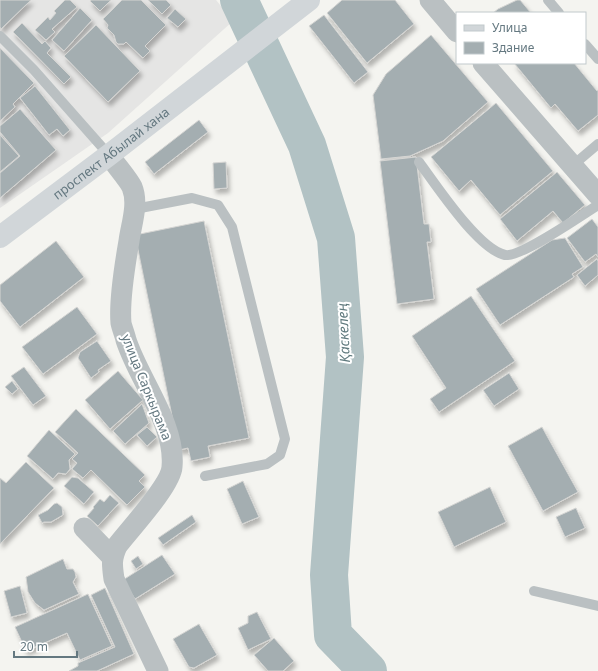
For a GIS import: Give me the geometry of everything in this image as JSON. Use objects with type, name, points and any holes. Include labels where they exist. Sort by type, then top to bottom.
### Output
[{"type":"main road","name":"проспект Абылай хана","points":[[0,237],[109,156],[304,4]]},
{"type":"street","points":[[430,0],[456,31]]},
{"type":"street","points":[[484,64],[598,195]]},
{"type":"street","name":"улица Саркырама","points":[[109,156],[132,187],[135,209],[123,286],[121,323],[130,353],[155,403],[169,437],[172,452],[172,469],[167,483],[117,546],[112,557]]},
{"type":"street","points":[[84,528],[112,557],[114,579],[158,671]]},
{"type":"lane","points":[[548,0],[558,12]]},
{"type":"lane","points":[[0,36],[34,70],[109,156]]},
{"type":"lane","points":[[586,45],[598,59]]},
{"type":"lane","points":[[572,166],[598,144]]},
{"type":"lane","points":[[419,162],[468,226],[490,248],[505,255],[517,253],[559,230],[598,205]]},
{"type":"lane","points":[[135,209],[192,198],[218,205],[232,227],[285,439],[280,455],[267,464],[205,476]]},
{"type":"lane","points":[[534,591],[598,606]]},
{"type":"shaded area","points":[[0,0],[216,0],[233,21],[108,133],[0,208]]},
{"type":"building","points":[[0,0],[31,0],[1,29]]},
{"type":"building","points":[[65,0],[70,0],[77,7],[52,29],[55,32],[46,40],[35,30],[48,17],[50,20],[56,13],[54,11]]},
{"type":"building","points":[[111,0],[100,11],[90,1]]},
{"type":"building","points":[[122,0],[141,0],[166,25],[145,46],[150,51],[143,58],[126,42],[124,44],[118,44],[114,35],[107,28],[108,25],[103,19]]},
{"type":"building","points":[[148,0],[166,0],[171,5],[162,14]]},
{"type":"building","points":[[342,0],[395,0],[414,24],[367,63],[327,13]]},
{"type":"building","points":[[520,0],[530,12],[494,12]]},
{"type":"building","points":[[80,8],[92,20],[64,51],[52,40]]},
{"type":"building","points":[[175,9],[186,19],[178,27],[167,18]]},
{"type":"building","points":[[324,15],[368,72],[354,83],[309,26]]},
{"type":"building","points":[[22,23],[42,44],[45,41],[51,48],[47,53],[71,77],[64,84],[13,32]]},
{"type":"building","points":[[96,25],[140,71],[108,102],[64,56]]},
{"type":"building","points":[[431,35],[488,102],[443,141],[410,156],[381,159],[373,95],[386,74]]},
{"type":"building","points":[[0,48],[34,83],[13,104],[15,107],[0,121]]},
{"type":"building","points":[[515,64],[575,64],[597,91],[598,90],[598,115],[578,131],[555,104],[551,108]]},
{"type":"building","points":[[35,86],[70,130],[63,136],[57,129],[49,135],[20,98]]},
{"type":"building","points":[[496,103],[553,171],[500,215],[471,180],[459,191],[431,157]]},
{"type":"building","points":[[20,109],[56,150],[0,198],[0,173],[20,156],[0,132],[0,126]]},
{"type":"building","points":[[199,120],[208,132],[154,174],[145,162]]},
{"type":"building","points":[[0,135],[19,156],[0,172]]},
{"type":"building","points":[[416,157],[424,224],[429,224],[431,242],[427,242],[434,299],[397,304],[380,161]]},
{"type":"building","points":[[226,162],[227,188],[214,189],[213,163]]},
{"type":"building","points":[[557,172],[585,205],[563,223],[553,211],[517,241],[500,219]]},
{"type":"building","points":[[592,219],[598,227],[598,257],[596,254],[585,262],[567,238]]},
{"type":"building","points":[[204,221],[249,438],[208,446],[210,457],[191,461],[188,448],[179,450],[135,235]]},
{"type":"building","points":[[565,238],[583,267],[572,274],[574,277],[500,325],[476,289],[552,240]]},
{"type":"building","points":[[56,241],[84,277],[20,327],[0,301],[0,285]]},
{"type":"building","points":[[597,259],[598,275],[585,286],[577,275]]},
{"type":"building","points":[[471,296],[515,361],[439,412],[430,399],[446,388],[412,336]]},
{"type":"building","points":[[77,307],[97,334],[43,374],[22,347]]},
{"type":"building","points":[[97,341],[111,361],[98,370],[99,372],[91,378],[78,358],[80,352]]},
{"type":"building","points":[[24,367],[46,396],[33,405],[11,376]]},
{"type":"building","points":[[118,371],[143,400],[110,429],[85,400]]},
{"type":"building","points":[[509,373],[519,389],[494,406],[483,390]]},
{"type":"building","points":[[12,381],[18,389],[12,394],[5,387]]},
{"type":"building","points":[[142,404],[149,423],[125,444],[113,431]]},
{"type":"building","points":[[76,409],[145,475],[139,481],[145,487],[127,505],[91,470],[83,478],[72,469],[77,463],[72,459],[78,453],[55,432]]},
{"type":"building","points":[[147,427],[157,437],[147,446],[137,435]]},
{"type":"building","points":[[542,427],[578,492],[543,511],[508,446]]},
{"type":"building","points":[[49,430],[75,454],[69,460],[70,469],[66,474],[58,473],[53,479],[27,456]]},
{"type":"building","points":[[26,462],[54,488],[0,544],[0,478],[6,483]]},
{"type":"building","points":[[72,477],[78,478],[94,492],[84,504],[64,486]]},
{"type":"building","points":[[243,481],[259,517],[242,524],[227,489]]},
{"type":"building","points":[[490,487],[506,522],[454,547],[438,512]]},
{"type":"building","points":[[110,495],[119,503],[98,526],[87,516],[100,499],[104,502]]},
{"type":"building","points":[[57,503],[62,507],[63,515],[51,522],[42,523],[38,515]]},
{"type":"building","points":[[576,508],[585,528],[565,537],[556,517]]},
{"type":"building","points":[[192,515],[196,522],[163,545],[158,538]]},
{"type":"building","points":[[162,555],[175,574],[135,599],[123,580]]},
{"type":"building","points":[[138,556],[143,564],[136,569],[131,561]]},
{"type":"building","points":[[63,559],[67,569],[73,569],[75,572],[76,577],[73,582],[79,594],[44,610],[35,603],[28,592],[26,577]]},
{"type":"building","points":[[20,586],[27,613],[11,617],[4,591]]},
{"type":"building","points":[[105,588],[134,654],[97,671],[69,671],[78,666],[78,663],[115,647],[91,595]]},
{"type":"building","points":[[88,594],[112,646],[80,660],[67,633],[26,651],[15,627]]},
{"type":"building","points":[[257,612],[271,639],[248,650],[238,628],[248,623],[248,616]]},
{"type":"building","points":[[199,624],[217,655],[194,668],[189,667],[173,639]]},
{"type":"building","points":[[274,638],[294,661],[283,671],[268,671],[254,655]]},
{"type":"waterway","name":"Қаскелең","points":[[239,0],[307,145],[336,238],[345,357],[329,575],[333,635],[368,671]]}]
